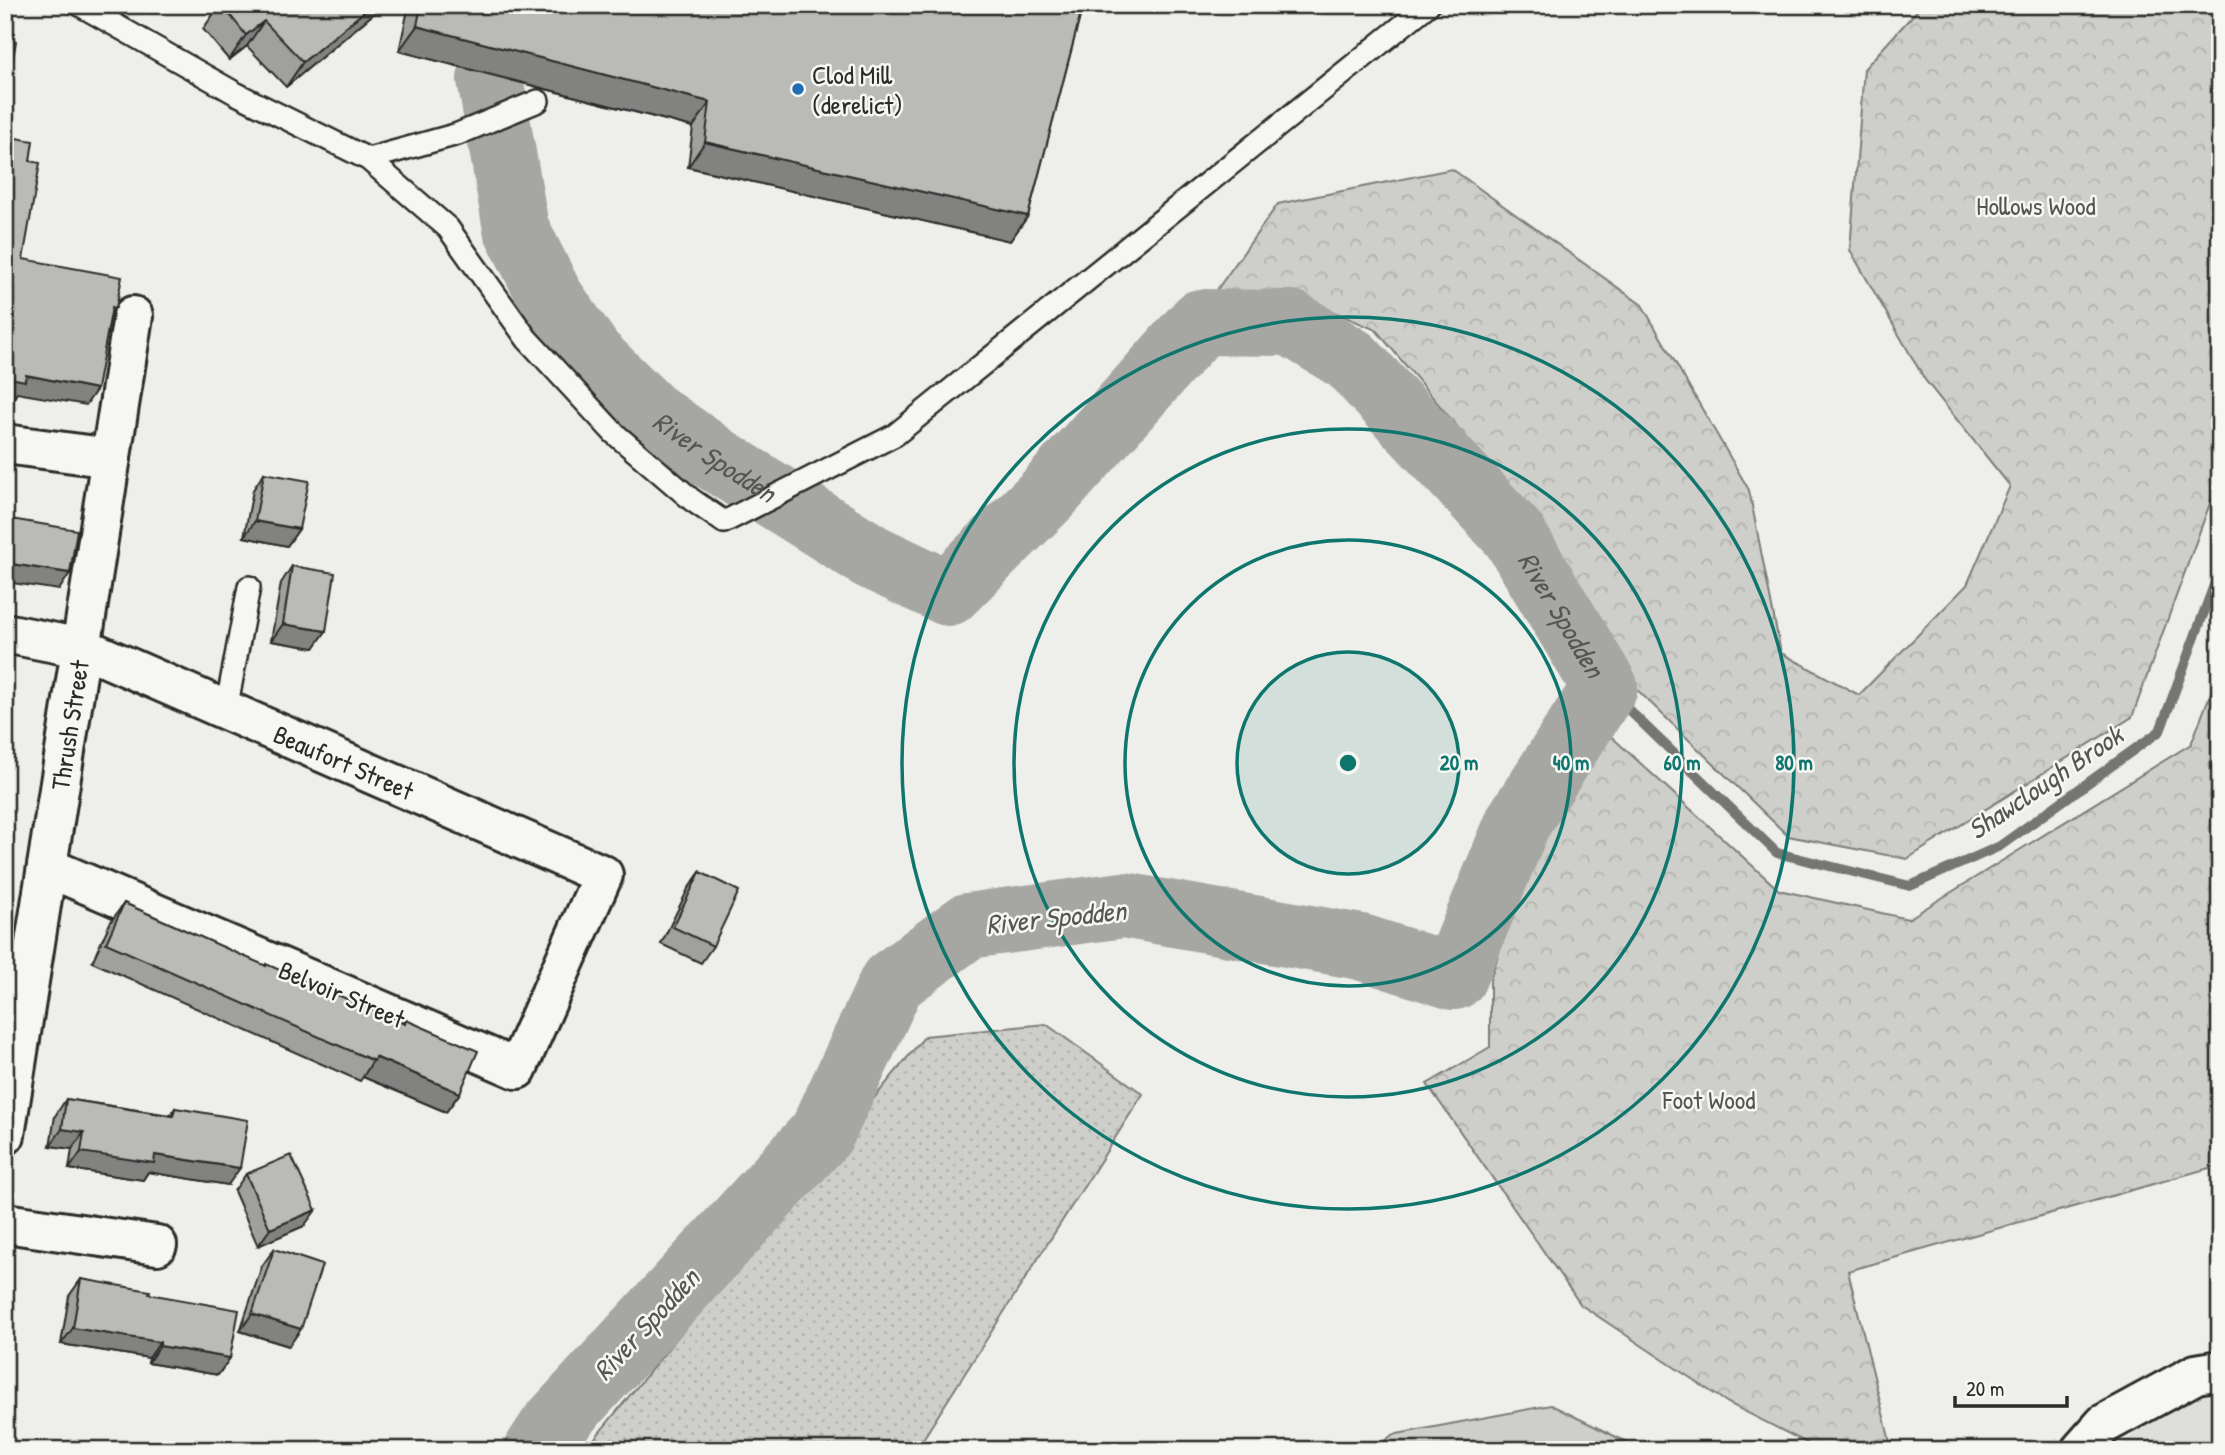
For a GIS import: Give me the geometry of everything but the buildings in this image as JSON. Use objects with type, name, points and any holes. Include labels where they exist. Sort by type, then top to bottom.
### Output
[{"type":"street","name":"Thrush Street","points":[[5,1135],[133,316]]},
{"type":"street","points":[[5,444],[111,458]]},
{"type":"street","name":"Beaufort Street","points":[[5,633],[81,648],[603,875],[570,950]]},
{"type":"street","name":"Belvoir Street","points":[[47,867],[517,1069],[570,950]]},
{"type":"street","points":[[5,1223],[157,1245]]},
{"type":"street","points":[[2081,1450],[2104,1424],[2196,1374],[2220,1370]]},
{"type":"lane","points":[[80,5],[235,93],[368,159],[448,228],[527,339],[614,433],[692,500],[724,522],[895,435],[1429,5]]},
{"type":"lane","points":[[368,159],[458,134],[538,101]]},
{"type":"lane","points":[[226,710],[249,587]]},
{"type":"shaded area","points":[[2220,1374],[2220,1450],[2117,1450],[2190,1377]]},
{"type":"green space","name":"Hollows Wood","points":[[1922,5],[2220,5],[2220,476],[2132,717],[1907,859],[1788,836],[1628,681],[1546,532],[1376,330],[1302,298],[1211,298],[1278,204],[1452,169],[1642,305],[1749,490],[1781,653],[1859,695],[1967,585],[2010,486],[1925,380],[1850,250],[1864,69]]},
{"type":"green space","name":"Foot Wood","points":[[2220,669],[2220,1165],[1848,1271],[1892,1450],[1824,1450],[1809,1444],[1728,1403],[1581,1305],[1427,1084],[1490,1047],[1490,980],[1525,872],[1603,729],[1779,890],[1908,919],[2191,744]]},
{"type":"green space","points":[[1046,1024],[1143,1094],[916,1450],[585,1450],[925,1036]]},
{"type":"green space","points":[[1551,1405],[1643,1450],[1374,1450],[1392,1435]]},
{"type":"waterway","name":"River Spodden","points":[[490,79],[516,228],[550,296],[591,355],[650,413],[714,458],[872,557],[948,593],[1049,493],[1201,322],[1291,323],[1351,360],[1514,535],[1605,687],[1518,822],[1454,977],[1361,947],[1123,905],[968,926],[892,982],[822,1133],[552,1427],[537,1450]]},
{"type":"waterway","name":"Shawclough Brook","points":[[1605,687],[1777,853],[1910,886],[2000,846],[2160,731],[2220,569]]},
{"type":"place","name":"Clod Mill (derelict)","points":[[798,89]]}]
